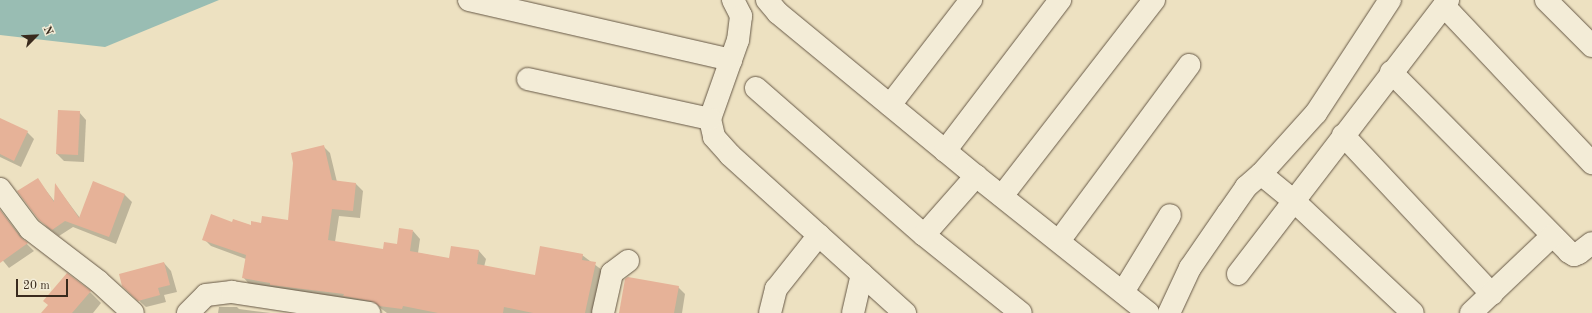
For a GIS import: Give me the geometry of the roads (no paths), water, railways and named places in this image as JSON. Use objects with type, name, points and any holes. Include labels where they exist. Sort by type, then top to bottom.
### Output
[{"type":"street","points":[[469,0],[731,60]]},
{"type":"street","points":[[733,0],[741,16],[738,40],[710,119],[714,137],[730,155],[905,313]]},
{"type":"street","points":[[767,0],[778,13],[945,151],[1148,313]]},
{"type":"street","points":[[890,105],[971,0]]},
{"type":"street","points":[[945,151],[1060,0]]},
{"type":"street","points":[[1002,196],[1154,0]]},
{"type":"street","points":[[1169,313],[1190,268],[1246,187],[1261,174],[1316,112],[1390,0]]},
{"type":"street","points":[[1546,0],[1592,46]]},
{"type":"street","points":[[1238,274],[1391,72],[1446,3],[1592,164]]},
{"type":"street","points":[[1059,241],[1189,65]]},
{"type":"street","points":[[1391,72],[1552,236],[1574,255],[1586,248]]},
{"type":"street","points":[[528,79],[710,119]]},
{"type":"street","points":[[756,88],[924,235],[1021,313]]},
{"type":"street","points":[[1343,135],[1492,294]]},
{"type":"street","points":[[1261,174],[1294,201],[1413,313]]},
{"type":"street","points":[[924,235],[976,176]]},
{"type":"street","points":[[0,189],[30,228],[98,281],[133,313]]},
{"type":"street","points":[[1123,292],[1170,215]]},
{"type":"street","points":[[770,313],[776,289],[819,235]]},
{"type":"street","points":[[1471,313],[1552,236]]},
{"type":"street","points":[[603,313],[612,272],[628,261]]},
{"type":"street","points":[[853,313],[862,274]]},
{"type":"street","points":[[188,313],[206,295],[232,292],[370,313]]},
{"type":"water","points":[[0,0],[219,0],[105,47],[0,35]]}]
